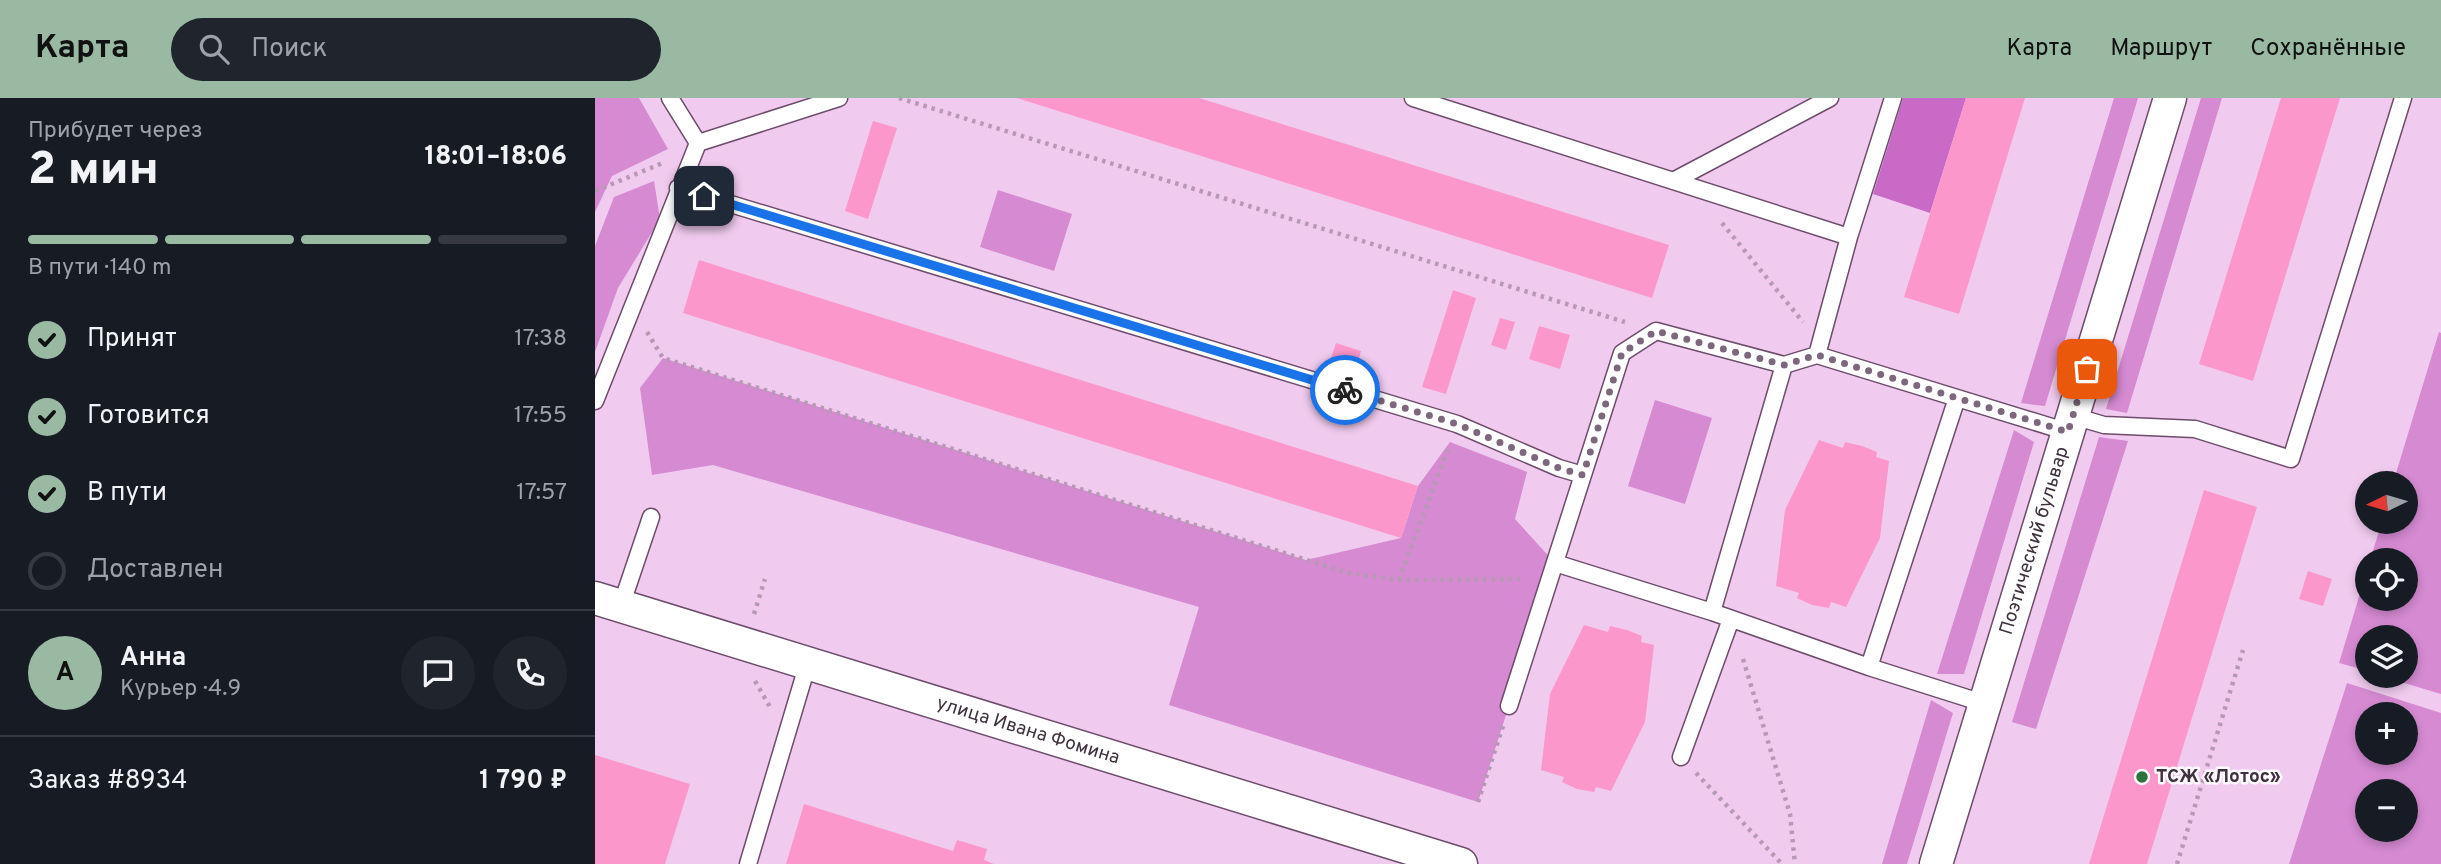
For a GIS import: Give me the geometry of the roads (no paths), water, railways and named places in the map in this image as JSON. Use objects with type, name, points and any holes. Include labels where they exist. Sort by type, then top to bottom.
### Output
[{"type":"street","name":"Поэтический бульвар","points":[[1936,864],[2170,98]]},
{"type":"street","name":"улица Ивана Фомина","points":[[608,602],[1461,864]]},
{"type":"lane","points":[[670,98],[698,143]]},
{"type":"lane","points":[[595,401],[698,143],[839,98]]},
{"type":"lane","points":[[1413,98],[1849,237]]},
{"type":"lane","points":[[1673,181],[1830,98]]},
{"type":"lane","points":[[1819,349],[1849,237],[1893,98]]},
{"type":"lane","points":[[1509,705],[1622,353],[1656,331],[1784,365],[1819,349],[1957,398],[2070,424],[2195,429],[2291,459],[2403,98]]},
{"type":"lane","points":[[678,188],[1457,424],[1559,468],[1583,475]]},
{"type":"lane","points":[[1712,612],[1784,365]]},
{"type":"lane","points":[[1869,667],[1957,398]]},
{"type":"lane","points":[[608,602],[651,517]]},
{"type":"lane","points":[[1553,571],[1712,612],[1869,667],[1986,704]]},
{"type":"lane","points":[[1681,757],[1731,619]]},
{"type":"lane","points":[[748,864],[809,663]]},
{"type":"place","name":"ТСЖ «Лотос»","points":[[2142,777]]}]
